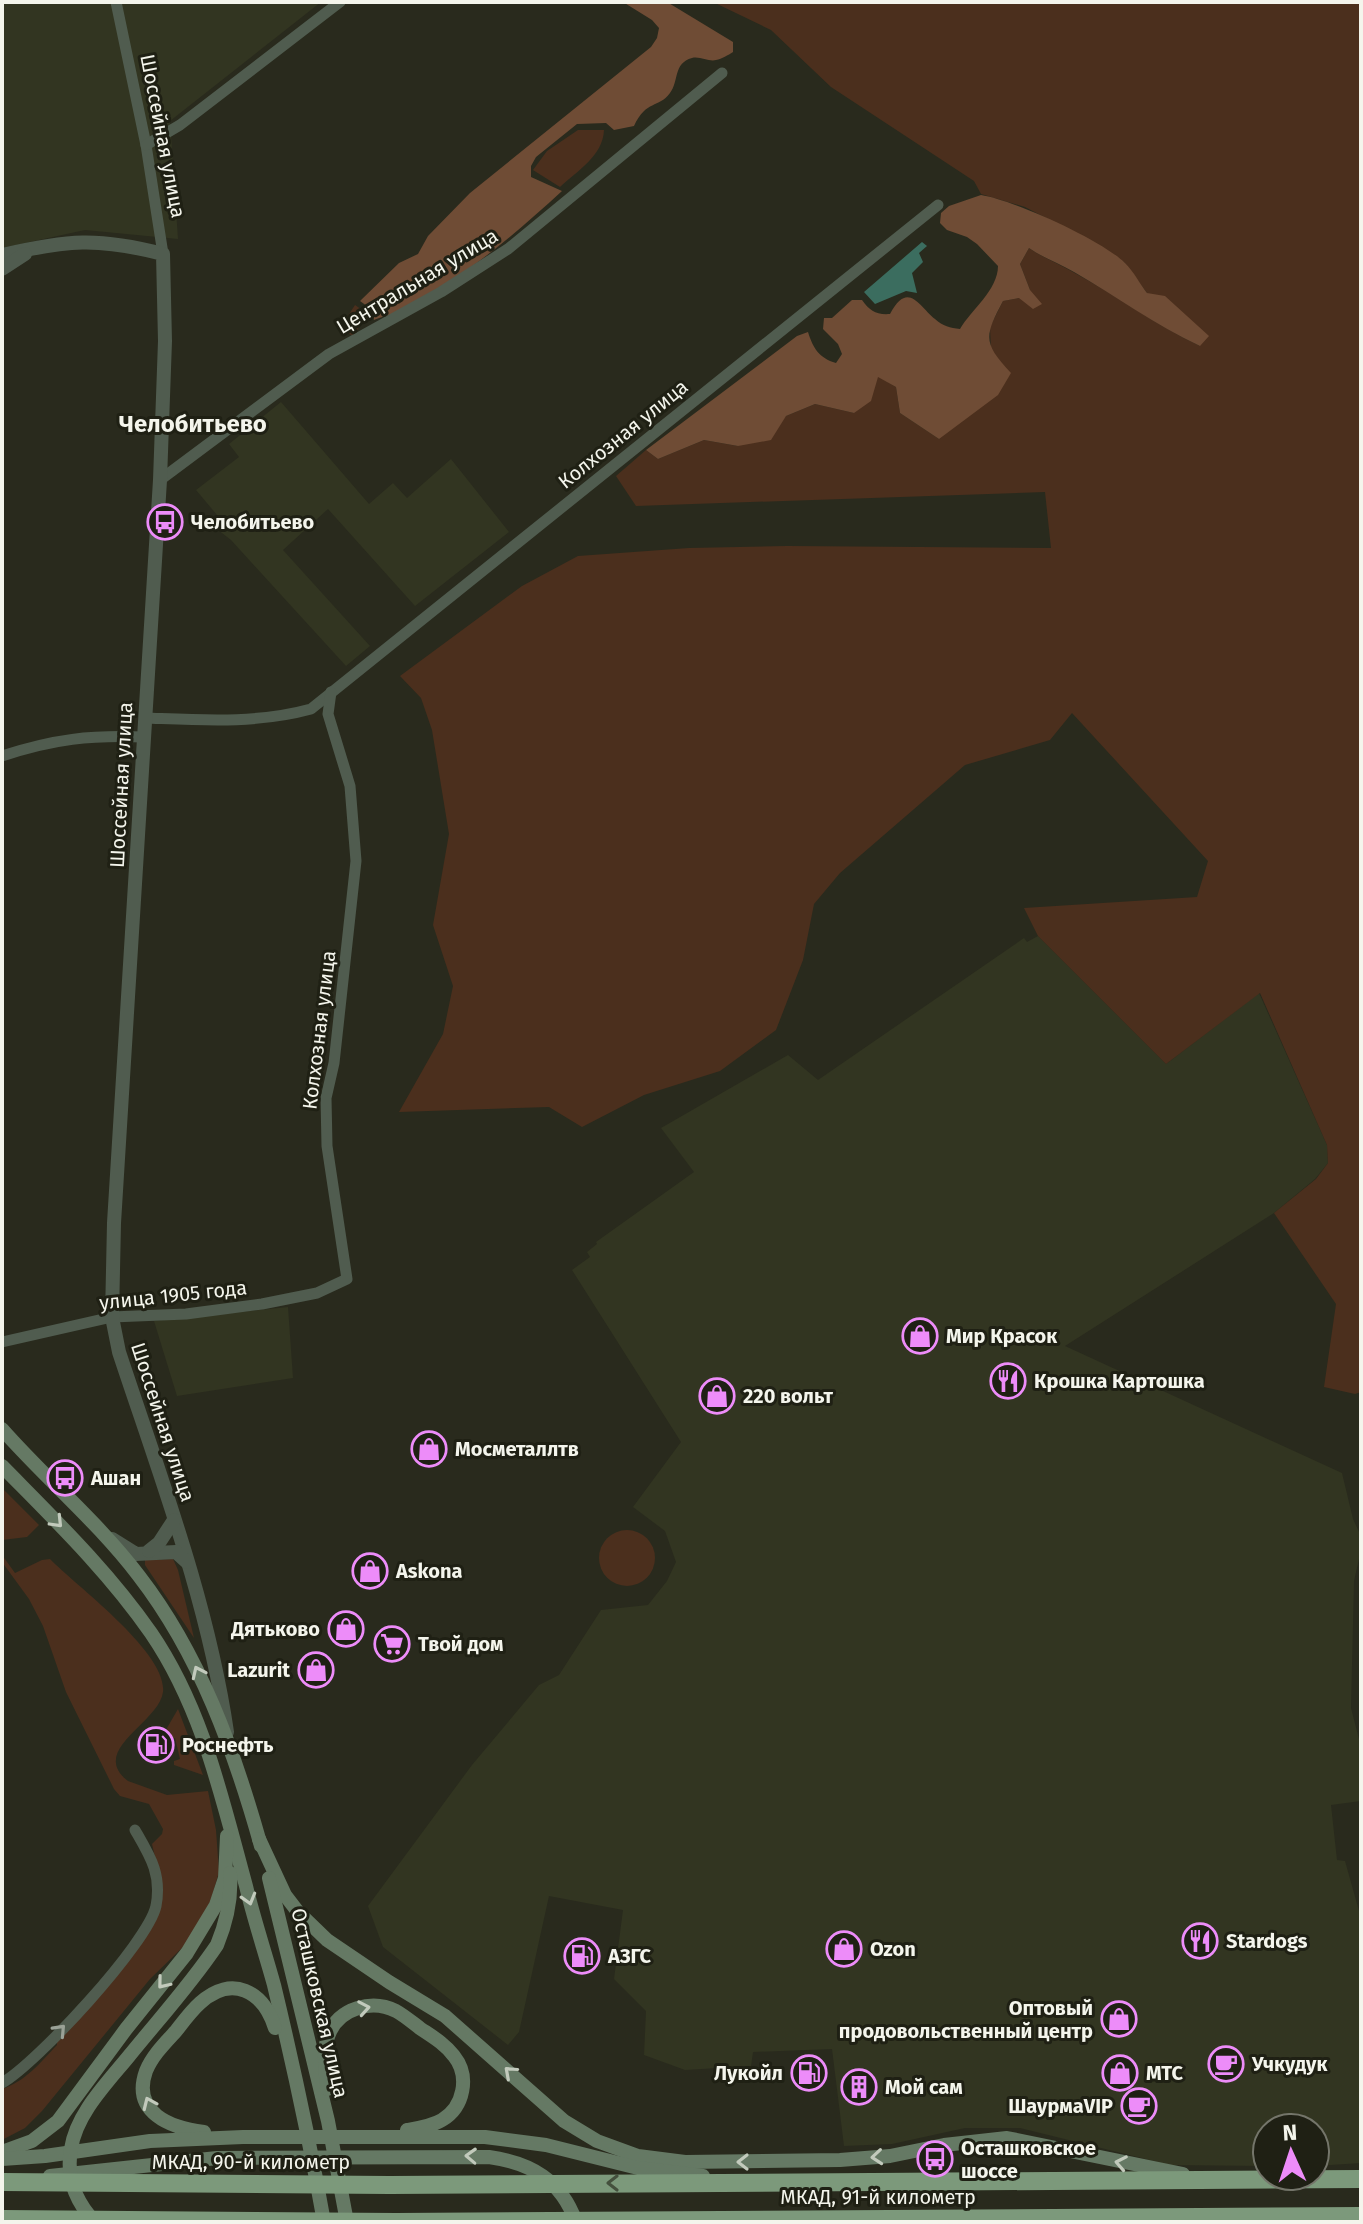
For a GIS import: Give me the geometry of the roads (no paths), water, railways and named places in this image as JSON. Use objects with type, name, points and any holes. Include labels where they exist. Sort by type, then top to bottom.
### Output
[{"type":"highway","name":"МКАД, 91-й километр","points":[[500,2184],[1361,2179]]},
{"type":"highway","name":"МКАД, 90-й километр","points":[[2,2182],[500,2184]]},
{"type":"highway","name":"МКАД, 91-й километр","points":[[396,2222],[1361,2216]]},
{"type":"highway","points":[[2,2219],[396,2222]]},
{"type":"main road","points":[[2,1429],[101,1531],[138,1575],[171,1621],[198,1672],[229,1744]]},
{"type":"main road","points":[[2,1466],[82,1548],[151,1634],[180,1682],[223,1796],[229,1904],[226,1924],[217,1945],[110,2079],[79,2123],[71,2147],[69,2169],[74,2191],[95,2222]]},
{"type":"main road","name":"Осташковская улица","points":[[229,1744],[259,1839],[295,1979],[328,2121],[347,2222]]},
{"type":"main road","name":"Осташковская улица","points":[[223,1796],[273,1984],[304,2116],[324,2222]]},
{"type":"main road","points":[[259,1839],[285,1895],[327,1940],[445,2016],[564,2121],[597,2141],[638,2156]]},
{"type":"main road","points":[[2,2152],[32,2141],[58,2121],[187,1953],[216,1905],[225,1878],[228,1849]]},
{"type":"main road","points":[[243,2137],[169,2125],[156,2118],[143,2089],[146,2071],[157,2053],[199,2003],[226,1988],[251,1993],[271,2013],[304,2116]]},
{"type":"main road","points":[[328,2121],[325,2047],[329,2032],[346,2012],[371,2005],[384,2007],[446,2045],[457,2059],[463,2084],[458,2103],[444,2119],[394,2134]]},
{"type":"main road","points":[[2,2159],[150,2141],[394,2134],[525,2141],[583,2152],[638,2168],[747,2182]]},
{"type":"main road","points":[[583,2152],[685,2162],[840,2160],[890,2156],[944,2145],[1007,2138],[1112,2162],[1213,2179]]},
{"type":"main road","points":[[2,2182],[191,2159],[458,2156],[505,2159],[536,2170],[550,2179],[571,2207],[576,2222]]},
{"type":"main road","points":[[987,2222],[1035,2218]]},
{"type":"main road","points":[[692,2222],[713,2220]]},
{"type":"street","name":"Шоссейная улица","points":[[116,2],[146,145],[163,254],[165,341],[160,480],[114,1223],[112,1317],[119,1352],[187,1562],[216,1666],[229,1744]]},
{"type":"street","points":[[146,145],[180,125],[340,2]]},
{"type":"street","name":"Центральная улица","points":[[160,480],[329,354],[441,292],[508,249],[722,73]]},
{"type":"street","name":"Колхозная улица","points":[[145,718],[251,721],[281,718],[311,709],[938,205]]},
{"type":"street","points":[[2,255],[57,244],[102,241],[163,254]]},
{"type":"street","points":[[2,269],[20,256],[57,244]]},
{"type":"street","name":"Колхозная улица","points":[[331,692],[328,714],[350,786],[356,861],[334,1063],[326,1098],[327,1146],[347,1279]]},
{"type":"street","points":[[311,709],[328,714]]},
{"type":"street","points":[[2,756],[35,745],[93,735],[144,737]]},
{"type":"street","name":"улица 1905 года","points":[[2,1342],[112,1317],[186,1314],[262,1304],[317,1293],[347,1279]]},
{"type":"street","points":[[149,1551],[159,1543],[174,1520]]},
{"type":"street","points":[[101,1531],[136,1554],[176,1552],[187,1562]]},
{"type":"street","points":[[2,2083],[20,2070],[69,2021],[116,1967],[150,1921],[156,1905],[154,1861],[135,1830]]},
{"type":"water","points":[[922,242],[927,246],[919,253],[923,262],[912,273],[917,293],[906,291],[875,304],[864,292]]},
{"type":"place","name":"Челобитьево","points":[[165,522]]},
{"type":"place","name":"Мир Красок","points":[[920,1336]]},
{"type":"place","name":"Крошка Картошка","points":[[1008,1381]]},
{"type":"place","name":"220 вольт","points":[[717,1396]]},
{"type":"place","name":"Мосметаллтв","points":[[429,1449]]},
{"type":"place","name":"Ашан","points":[[65,1478]]},
{"type":"place","name":"Askona","points":[[370,1571]]},
{"type":"place","name":"Дятьково","points":[[346,1629]]},
{"type":"place","name":"Твой дом","points":[[392,1644]]},
{"type":"place","name":"Lazurit","points":[[316,1670]]},
{"type":"place","name":"Роснефть","points":[[156,1745]]},
{"type":"place","name":"Stardogs","points":[[1200,1941]]},
{"type":"place","name":"Ozon","points":[[844,1949]]},
{"type":"place","name":"АЗГС","points":[[582,1956]]},
{"type":"place","name":"Оптовый продовольственный центр","points":[[1119,2019]]},
{"type":"place","name":"Учкудук","points":[[1226,2064]]},
{"type":"place","name":"Лукойл","points":[[809,2073]]},
{"type":"place","name":"МТС","points":[[1120,2073]]},
{"type":"place","name":"Мой сам","points":[[859,2087]]},
{"type":"place","name":"ШаурмаVIP","points":[[1139,2106]]},
{"type":"place","name":"Осташковское шоссе","points":[[935,2159]]},
{"type":"district","name":"Челобитьево","points":[[193,424]]}]
